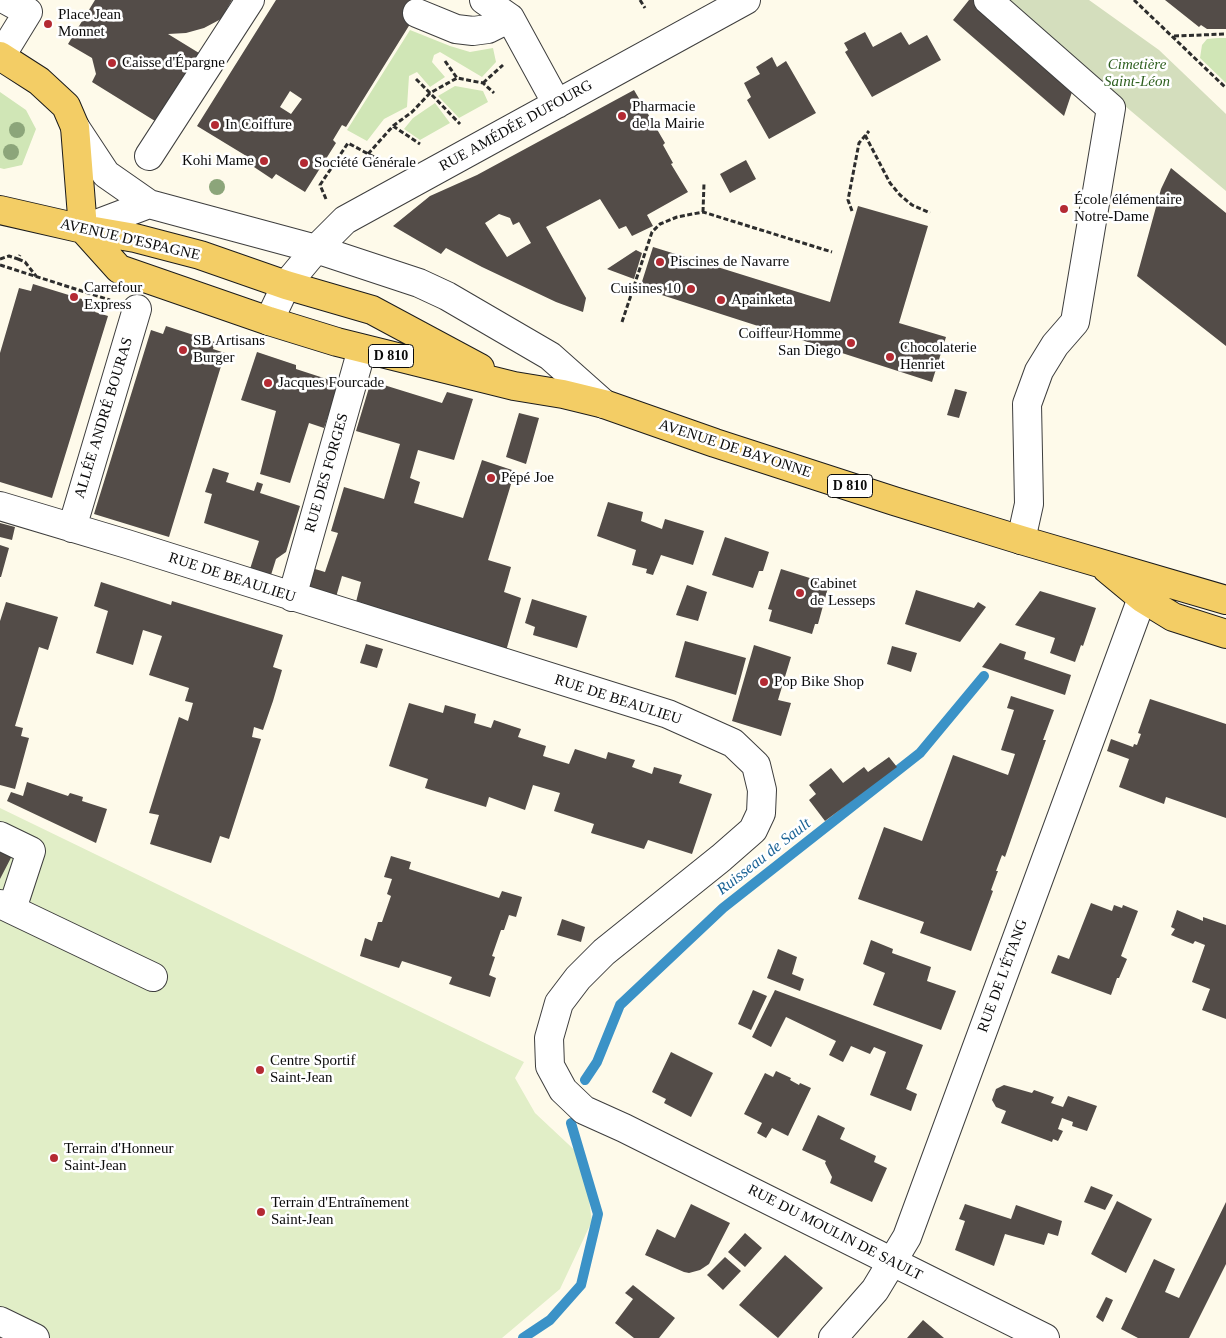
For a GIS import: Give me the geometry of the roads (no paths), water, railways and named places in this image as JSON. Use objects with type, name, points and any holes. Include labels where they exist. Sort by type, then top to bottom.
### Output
[{"type":"main road","points":[[1,56],[40,81],[66,106],[75,126],[83,230]]},
{"type":"main road","name":"AVENUE D'ESPAGNE","points":[[0,210],[83,230],[136,238],[200,255],[286,285]]},
{"type":"main road","name":"D 810","points":[[83,230],[119,269],[269,321],[362,349],[514,386]]},
{"type":"main road","name":"D 810","points":[[286,285],[372,310],[514,386]]},
{"type":"main road","name":"AVENUE DE BAYONNE","points":[[514,386],[562,394],[604,404],[715,443],[1021,540],[1226,600]]},
{"type":"main road","name":"AVENUE DE BAYONNE","points":[[1098,562],[1142,598],[1172,617],[1226,634]]},
{"type":"street","points":[[149,156],[250,0]]},
{"type":"street","points":[[484,0],[510,18],[558,104]]},
{"type":"street","name":"RUE AMÉDÉE DUFOURG","points":[[269,321],[286,285],[316,249],[345,220],[746,0]]},
{"type":"street","points":[[988,0],[1112,108],[1075,322],[1055,345],[1039,371],[1027,404],[1029,504],[1021,540]]},
{"type":"street","points":[[1,56],[23,4]]},
{"type":"street","points":[[417,13],[456,29],[472,31],[488,28],[510,18]]},
{"type":"street","points":[[75,126],[106,174],[149,204],[316,249],[419,283],[447,296],[550,356],[604,404]]},
{"type":"street","points":[[83,230],[149,204]]},
{"type":"street","name":"ALLÉE ANDRÉ BOURAS","points":[[72,528],[137,309]]},
{"type":"street","name":"RUE DES FORGES","points":[[292,597],[362,349]]},
{"type":"street","name":"RUE DE BEAULIEU","points":[[8,501],[72,528],[130,535],[292,597],[668,714],[732,743],[756,765],[762,790],[761,813],[753,830],[604,952],[578,978],[559,1003],[549,1038],[550,1066],[563,1090],[584,1110],[624,1128]]},
{"type":"street","name":"RUE DE L'ÉTANG","points":[[833,1338],[874,1290],[907,1237],[1142,598]]},
{"type":"street","points":[[0,836],[31,851],[6,907],[153,977]]},
{"type":"street","name":"RUE DU MOULIN DE SAULT","points":[[624,1128],[1045,1338]]},
{"type":"street","points":[[0,1321],[35,1338]]},
{"type":"waterway","name":"Ruisseau de Sault","points":[[585,1080],[597,1062],[620,1005],[723,908],[920,753],[984,676]]},
{"type":"waterway","name":"Ruisseau de Sault","points":[[523,1338],[550,1320],[581,1285],[598,1214],[571,1123]]},
{"type":"place","name":"Place Jean Monnet","points":[[48,24]]},
{"type":"place","name":"Caisse d'Épargne","points":[[112,63]]},
{"type":"place","name":"Pharmacie de la Mairie","points":[[622,116]]},
{"type":"place","name":"In Coiffure","points":[[215,125]]},
{"type":"place","name":"Kohi Mame","points":[[264,161]]},
{"type":"place","name":"Société Générale","points":[[304,163]]},
{"type":"place","name":"École élémentaire Notre-Dame","points":[[1064,209]]},
{"type":"place","name":"Piscines de Navarre","points":[[660,262]]},
{"type":"place","name":"Cuisines 10","points":[[691,289]]},
{"type":"place","name":"Carrefour Express","points":[[74,297]]},
{"type":"place","name":"Apainketa","points":[[721,300]]},
{"type":"place","name":"Coiffeur Homme San Diego","points":[[851,343]]},
{"type":"place","name":"SB Artisans Burger","points":[[183,350]]},
{"type":"place","name":"Chocolaterie Henriet","points":[[890,357]]},
{"type":"place","name":"Jacques Fourcade","points":[[268,383]]},
{"type":"place","name":"Pépé Joe","points":[[491,478]]},
{"type":"place","name":"Cabinet de Lesseps","points":[[800,593]]},
{"type":"place","name":"Pop Bike Shop","points":[[764,682]]},
{"type":"place","name":"Centre Sportif Saint-Jean","points":[[260,1070]]},
{"type":"place","name":"Terrain d'Honneur Saint-Jean","points":[[54,1158]]},
{"type":"place","name":"Terrain d'Entraînement Saint-Jean","points":[[261,1212]]},
{"type":"park label","name":"Cimetière Saint-Léon","points":[[1137,74]]}]
